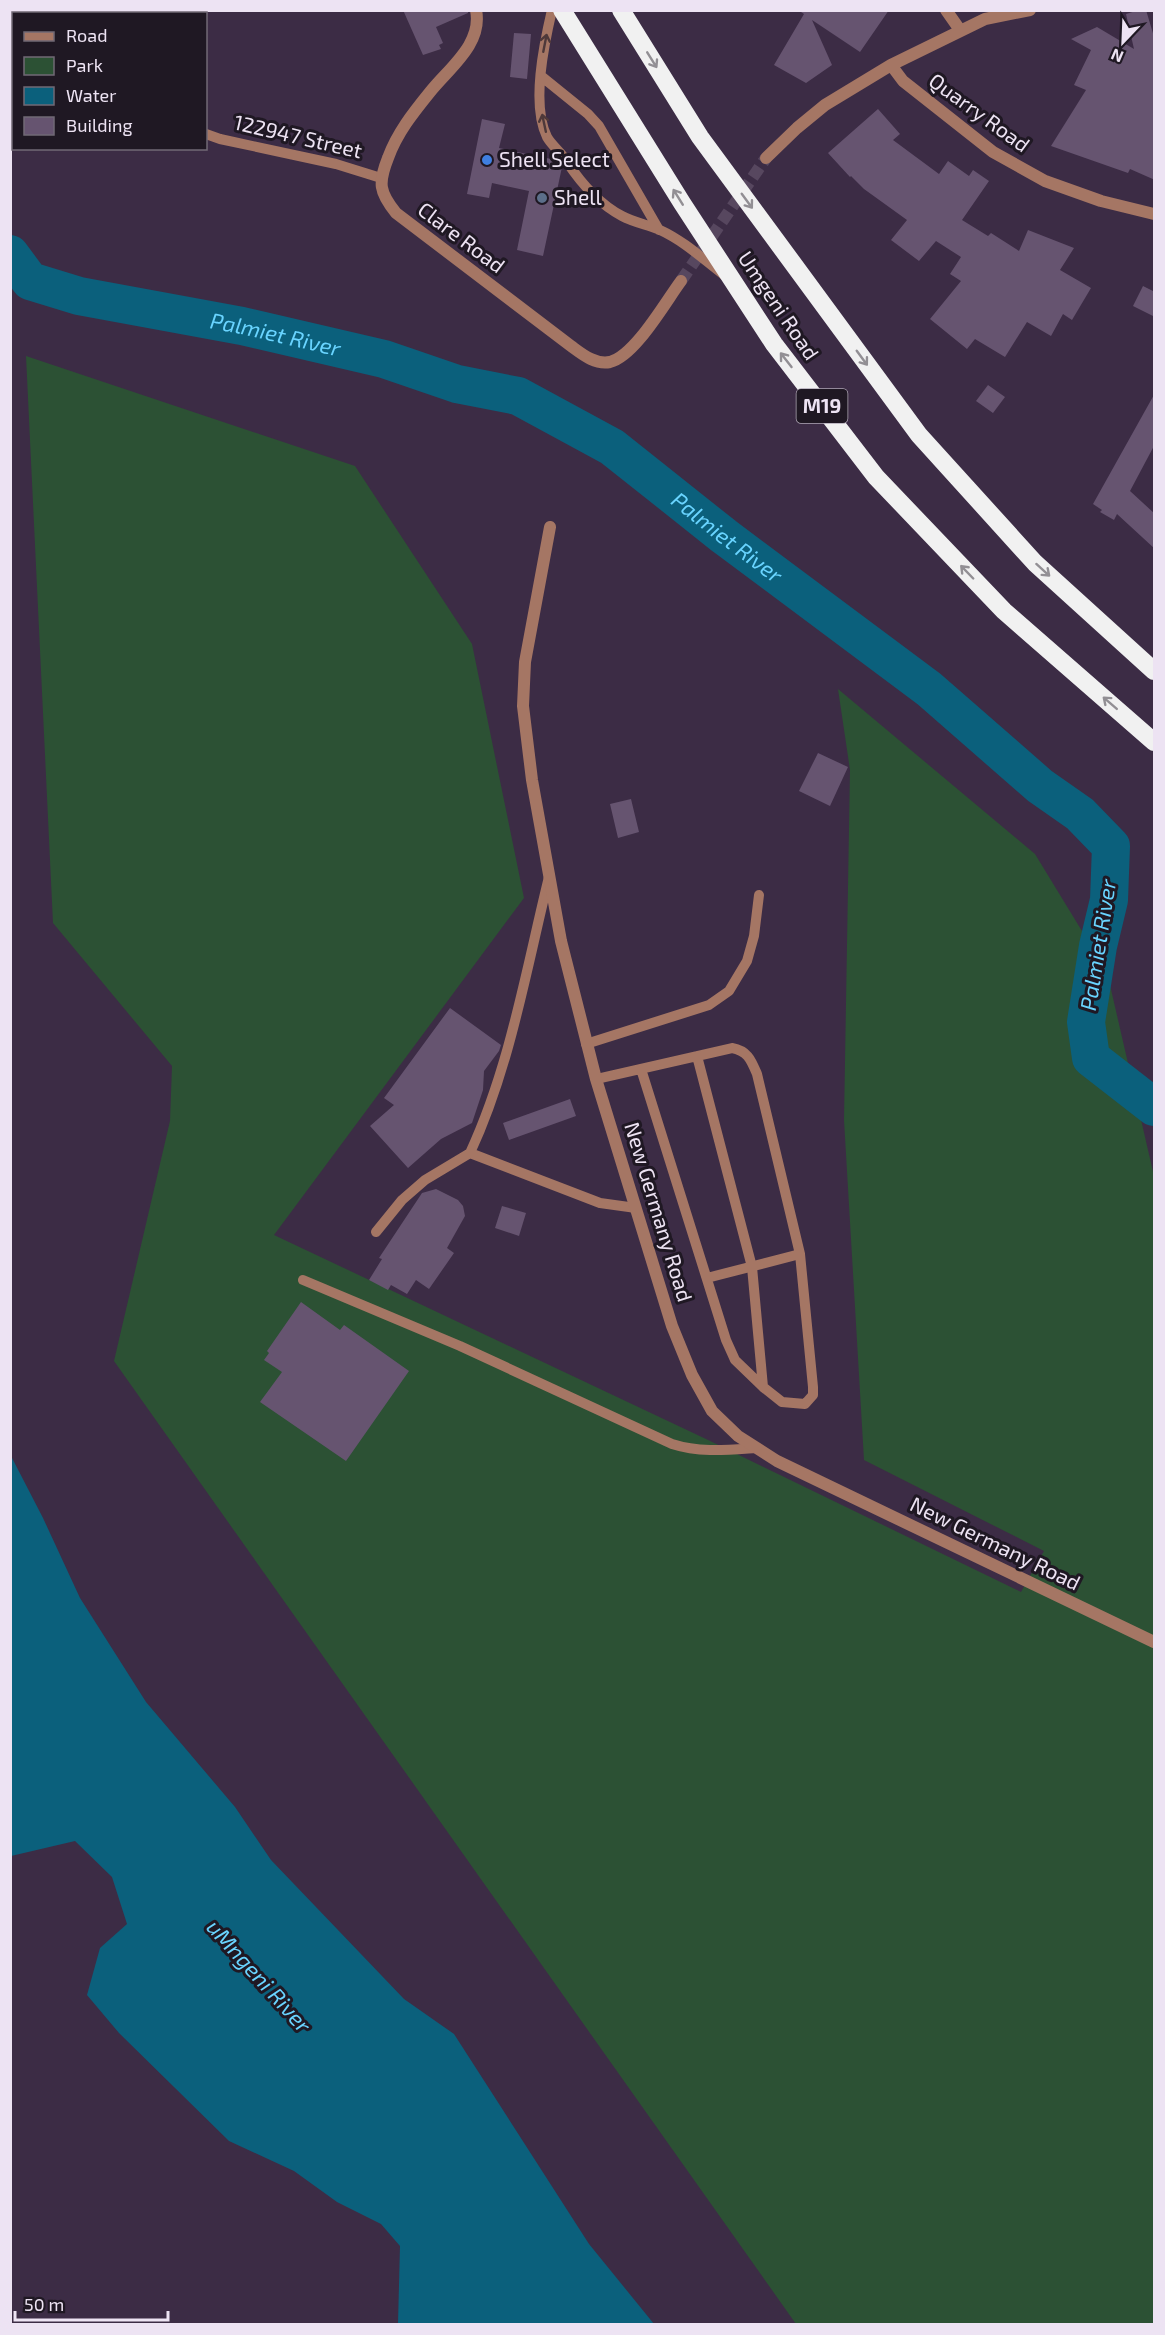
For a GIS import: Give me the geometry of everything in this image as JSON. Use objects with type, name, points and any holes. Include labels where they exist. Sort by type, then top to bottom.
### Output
[{"type":"highway","name":"Umgeni Road","points":[[562,10],[774,344],[876,477],[1004,611],[1155,742]]},
{"type":"highway","name":"Umgeni Road","points":[[623,12],[700,137],[919,435],[1035,563],[1155,671]]},
{"type":"street","points":[[381,178],[396,137],[431,91],[464,54],[474,38],[478,21],[476,10]]},
{"type":"street","points":[[946,10],[960,30]]},
{"type":"street","points":[[766,158],[825,105],[891,65],[988,15],[1030,10]]},
{"type":"street","name":"Quarry Road","points":[[891,65],[903,81],[993,152],[1045,181],[1101,201],[1155,214]]},
{"type":"street","name":"Clare Road","points":[[381,178],[383,193],[396,213],[589,358],[611,362],[622,356],[636,343],[681,280]]},
{"type":"street","name":"New Germany Road","points":[[550,527],[525,662],[523,706],[532,780],[561,941],[586,1044],[672,1326],[692,1375],[712,1411],[738,1436],[777,1461],[1155,1642]]},
{"type":"lane","points":[[552,10],[541,76],[540,100],[547,137],[563,154],[578,178],[602,203],[622,216],[678,240],[733,282]]},
{"type":"lane","points":[[541,76],[588,114],[599,126],[659,230]]},
{"type":"lane","name":"122947 Street","points":[[207,134],[336,164],[381,178]]},
{"type":"lane","points":[[376,1232],[402,1200],[424,1180],[470,1154],[488,1115],[499,1080],[549,876]]},
{"type":"lane","points":[[586,1044],[709,1005],[729,992],[747,962],[754,936],[759,896]]},
{"type":"lane","points":[[596,1079],[732,1048],[742,1050],[748,1056],[757,1074],[800,1254],[813,1395],[805,1404],[782,1402],[735,1360],[726,1340],[641,1069]]},
{"type":"lane","points":[[697,1056],[752,1268],[763,1387]]},
{"type":"lane","points":[[470,1154],[600,1203],[636,1208]]},
{"type":"lane","points":[[706,1278],[800,1254]]},
{"type":"lane","points":[[303,1280],[459,1346],[672,1444],[707,1451],[756,1448]]},
{"type":"green space","points":[[26,356],[355,466],[472,644],[524,898],[274,1235],[706,1439],[1021,1592],[1044,1551],[864,1460],[844,1120],[850,770],[838,689],[1035,854],[1107,972],[1154,1176],[1154,2324],[796,2324],[114,1361],[170,1121],[172,1066],[53,923]]},
{"type":"water","name":"uMngeni River","points":[[11,1456],[80,1598],[146,1702],[235,1807],[271,1860],[404,1999],[454,2034],[589,2244],[654,2324],[398,2324],[400,2246],[381,2224],[337,2202],[294,2171],[229,2141],[119,2033],[87,1995],[100,1948],[127,1924],[112,1877],[75,1841],[11,1856]]},
{"type":"building","points":[[403,10],[468,10],[468,13],[436,27],[443,43],[439,45],[441,49],[423,55]]},
{"type":"building","points":[[798,10],[889,10],[860,52],[812,20],[832,65],[806,83],[774,65],[804,14]]},
{"type":"building","points":[[1146,10],[1155,40],[1155,180],[1130,169],[1128,173],[1051,146],[1086,90],[1074,85],[1091,50],[1071,39],[1097,27],[1134,49],[1126,14]]},
{"type":"building","points":[[514,33],[531,34],[527,79],[510,77]]},
{"type":"building","points":[[878,109],[900,134],[893,140],[939,174],[948,161],[969,176],[973,170],[989,181],[962,220],[988,236],[991,233],[1019,251],[1028,230],[1074,248],[1060,270],[1091,288],[1072,320],[1063,314],[1051,336],[1027,322],[1005,357],[975,339],[967,349],[930,319],[961,281],[950,274],[961,257],[936,241],[919,261],[891,240],[907,220],[864,189],[828,153]]},
{"type":"building","points":[[482,119],[505,124],[499,148],[556,160],[562,167],[543,256],[517,250],[529,191],[492,183],[489,198],[467,194]]},
{"type":"building","points":[[1143,286],[1155,292],[1155,317],[1133,306]]},
{"type":"building","points":[[988,385],[1005,397],[993,413],[976,401]]},
{"type":"building","points":[[1155,393],[1155,444],[1130,491],[1155,514],[1155,549],[1117,514],[1114,520],[1100,512],[1102,510],[1093,504]]},
{"type":"building","points":[[818,753],[848,767],[830,806],[799,791]]},
{"type":"building","points":[[631,799],[639,832],[618,838],[610,804]]},
{"type":"building","points":[[450,1008],[501,1045],[484,1071],[483,1090],[472,1123],[441,1139],[408,1168],[370,1126],[394,1105],[384,1098]]},
{"type":"building","points":[[570,1099],[576,1116],[509,1140],[503,1123]]},
{"type":"building","points":[[436,1189],[458,1200],[463,1206],[465,1216],[447,1248],[454,1253],[429,1289],[416,1280],[407,1294],[391,1285],[388,1290],[369,1280],[382,1259],[379,1258],[422,1193]]},
{"type":"building","points":[[502,1206],[526,1213],[519,1236],[495,1228]]},
{"type":"building","points":[[301,1302],[340,1330],[344,1325],[409,1371],[346,1461],[260,1402],[282,1372],[264,1360],[269,1353],[267,1351]]},
{"type":"waterway","name":"Palmiet River","points":[[10,254],[30,281],[79,296],[242,326],[384,359],[457,384],[518,396],[612,447],[724,536],[929,689],[1040,786],[1080,814],[1111,846],[1109,900],[1098,946],[1086,1022],[1091,1058],[1154,1107]]},
{"type":"tunnel","points":[[681,281],[766,158]]},
{"type":"place","name":"Shell Select","points":[[487,160]]},
{"type":"place","name":"Shell","points":[[542,198]]}]
